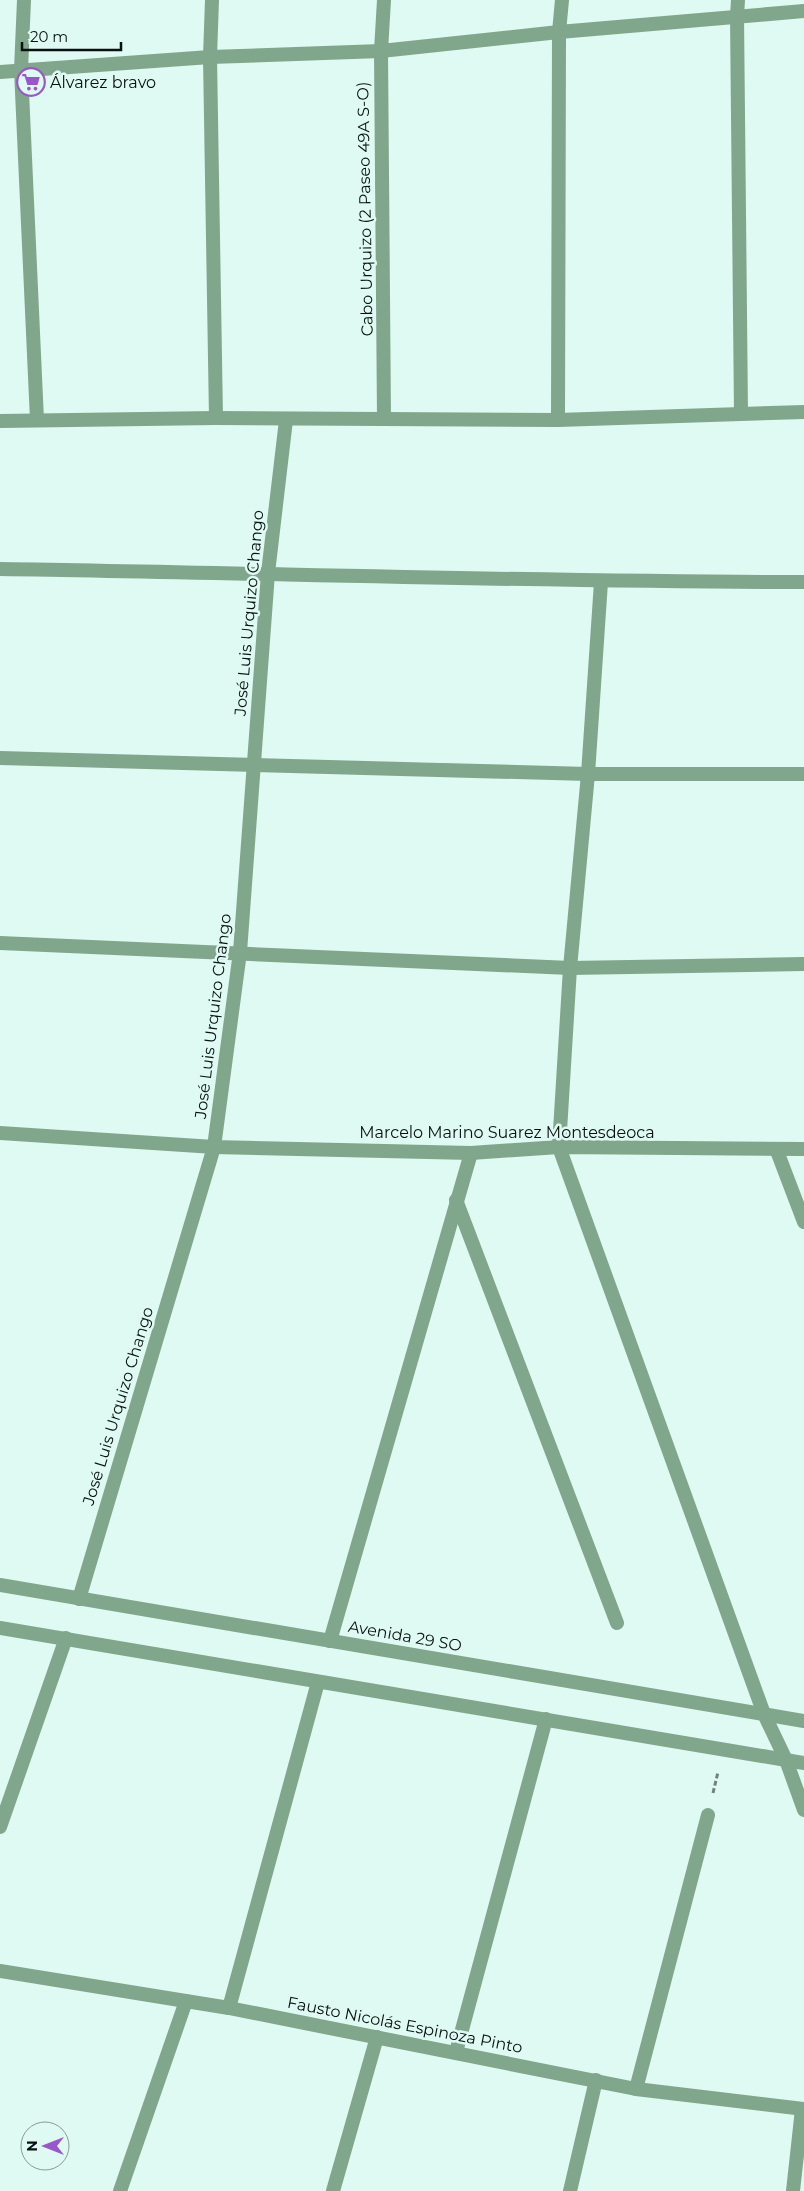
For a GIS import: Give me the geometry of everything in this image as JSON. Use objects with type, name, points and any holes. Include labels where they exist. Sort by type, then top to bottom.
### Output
[{"type":"street","points":[[24,0],[21,70],[37,420]]},
{"type":"street","points":[[212,0],[210,57],[216,418]]},
{"type":"street","name":"Cabo Urquizo (2 Paseo 49A S-O)","points":[[384,0],[381,51],[384,418]]},
{"type":"street","points":[[558,420],[559,32],[562,0]]},
{"type":"street","points":[[738,0],[736,16],[741,412]]},
{"type":"street","points":[[0,72],[210,57],[381,51],[559,32],[804,11]]},
{"type":"street","points":[[0,420],[384,418],[558,420],[741,412],[804,412]]},
{"type":"street","name":"José Luis Urquizo Chango","points":[[79,1598],[214,1147],[240,952],[268,573],[286,420]]},
{"type":"street","points":[[0,569],[268,573],[601,582],[804,582]]},
{"type":"street","points":[[601,582],[588,774],[570,968],[559,1147],[764,1714],[786,1760],[804,1810]]},
{"type":"street","points":[[0,758],[588,774],[804,774]]},
{"type":"street","points":[[0,943],[240,952],[570,968],[804,964]]},
{"type":"street","name":"Marcelo Marino Suarez Montesdeoca","points":[[0,1133],[214,1147],[471,1153],[559,1147],[777,1151],[804,1149]]},
{"type":"street","points":[[777,1151],[804,1222]]},
{"type":"street","points":[[330,1641],[471,1153]]},
{"type":"street","points":[[456,1200],[617,1623]]},
{"type":"street","name":"Avenida 29 SO","points":[[0,1585],[804,1721]]},
{"type":"street","points":[[0,1628],[804,1763]]},
{"type":"street","points":[[0,1827],[66,1638]]},
{"type":"street","points":[[229,2008],[318,1682]]},
{"type":"street","points":[[456,2052],[546,1719]]},
{"type":"street","points":[[636,2089],[708,1815]]},
{"type":"street","name":"Fausto Nicolás Espinoza Pinto","points":[[0,1971],[229,2008],[636,2089],[803,2109]]},
{"type":"street","points":[[120,2191],[186,2001]]},
{"type":"street","points":[[333,2191],[377,2037]]},
{"type":"street","points":[[570,2191],[596,2080]]},
{"type":"street","points":[[793,2191],[803,2109]]},
{"type":"path","points":[[708,1815],[724,1750]]},
{"type":"place","name":"Álvarez bravo","points":[[31,82]]}]
